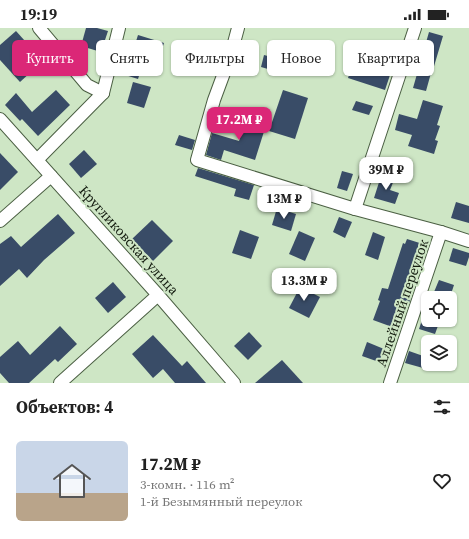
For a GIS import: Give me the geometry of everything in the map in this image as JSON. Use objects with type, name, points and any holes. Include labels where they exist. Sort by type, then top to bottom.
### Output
[{"type":"street","points":[[39,28],[87,85],[103,93]]},
{"type":"street","points":[[37,160],[103,93],[119,28]]},
{"type":"street","points":[[238,28],[231,54],[214,100],[197,160],[355,209],[469,240]]},
{"type":"street","points":[[355,209],[415,28]]},
{"type":"street","name":"Кругликовская улица","points":[[0,119],[234,383]]},
{"type":"street","points":[[0,221],[51,176]]},
{"type":"street","name":"Аллейный переулок","points":[[390,383],[442,232]]},
{"type":"street","points":[[60,383],[158,296]]},
{"type":"building","points":[[86,28],[97,28],[108,31],[105,40],[96,40],[96,50],[88,48],[88,40],[83,40]]},
{"type":"building","points":[[16,31],[24,40],[12,40],[12,73],[0,60],[0,45]]},
{"type":"building","points":[[429,32],[443,36],[434,66],[434,40],[427,40]]},
{"type":"building","points":[[138,35],[154,40],[136,40]]},
{"type":"building","points":[[264,55],[267,56],[267,69],[261,67]]},
{"type":"building","points":[[15,76],[27,76],[20,82]]},
{"type":"building","points":[[128,76],[139,76],[138,79]]},
{"type":"building","points":[[349,76],[390,76],[385,90],[348,78]]},
{"type":"building","points":[[416,76],[430,76],[426,91],[413,88]]},
{"type":"building","points":[[133,82],[151,87],[144,108],[127,103]]},
{"type":"building","points":[[56,90],[70,105],[38,136],[22,119],[20,121],[5,105],[16,93],[32,112]]},
{"type":"building","points":[[283,90],[308,98],[295,139],[269,131]]},
{"type":"building","points":[[423,100],[443,106],[437,125],[440,126],[435,140],[438,141],[434,154],[408,146],[412,135],[395,130],[399,114],[417,119]]},
{"type":"building","points":[[356,101],[373,106],[369,115],[352,110]]},
{"type":"building","points":[[247,116],[267,122],[255,160],[224,150],[221,160],[206,155],[212,133],[239,141]]},
{"type":"building","points":[[179,135],[195,140],[192,150],[175,145]]},
{"type":"building","points":[[84,150],[97,164],[81,178],[69,164]]},
{"type":"building","points":[[0,153],[18,172],[0,190]]},
{"type":"building","points":[[198,168],[254,185],[249,200],[234,196],[236,189],[195,176]]},
{"type":"building","points":[[342,171],[353,174],[347,191],[337,188]]},
{"type":"building","points":[[381,176],[394,180],[390,190],[399,193],[395,204],[374,198]]},
{"type":"building","points":[[456,202],[469,206],[469,223],[451,218]]},
{"type":"building","points":[[277,208],[296,214],[291,231],[272,225]]},
{"type":"building","points":[[58,214],[75,233],[44,260],[27,278],[19,269],[0,286],[0,244],[11,236],[21,247]]},
{"type":"building","points":[[339,217],[352,222],[345,238],[333,232]]},
{"type":"building","points":[[152,220],[173,241],[153,261],[132,239]]},
{"type":"building","points":[[240,230],[259,237],[251,259],[232,253]]},
{"type":"building","points":[[299,231],[315,238],[305,261],[289,254]]},
{"type":"building","points":[[373,232],[385,237],[378,260],[365,255]]},
{"type":"building","points":[[407,239],[426,245],[418,268],[415,267],[405,295],[411,297],[407,309],[402,308],[395,328],[373,320],[380,301],[378,300],[382,288],[388,289],[403,243],[405,244]]},
{"type":"building","points":[[453,248],[469,253],[466,266],[449,261]]},
{"type":"building","points":[[439,280],[454,285],[452,291],[434,291]]},
{"type":"building","points":[[113,282],[126,297],[108,313],[95,298]]},
{"type":"building","points":[[300,287],[320,297],[309,318],[289,308]]},
{"type":"building","points":[[421,323],[421,327],[438,327],[435,334],[419,329]]},
{"type":"building","points":[[60,326],[77,344],[58,362],[55,359],[29,383],[9,383],[0,373],[0,357],[18,341],[30,355]]},
{"type":"building","points":[[249,332],[262,346],[248,360],[234,346]]},
{"type":"building","points":[[153,335],[182,366],[187,361],[206,383],[175,383],[163,369],[153,378],[132,354]]},
{"type":"building","points":[[367,342],[384,349],[379,362],[362,356]]},
{"type":"building","points":[[409,351],[421,355],[421,367],[405,363]]},
{"type":"building","points":[[282,360],[303,383],[255,383]]}]
